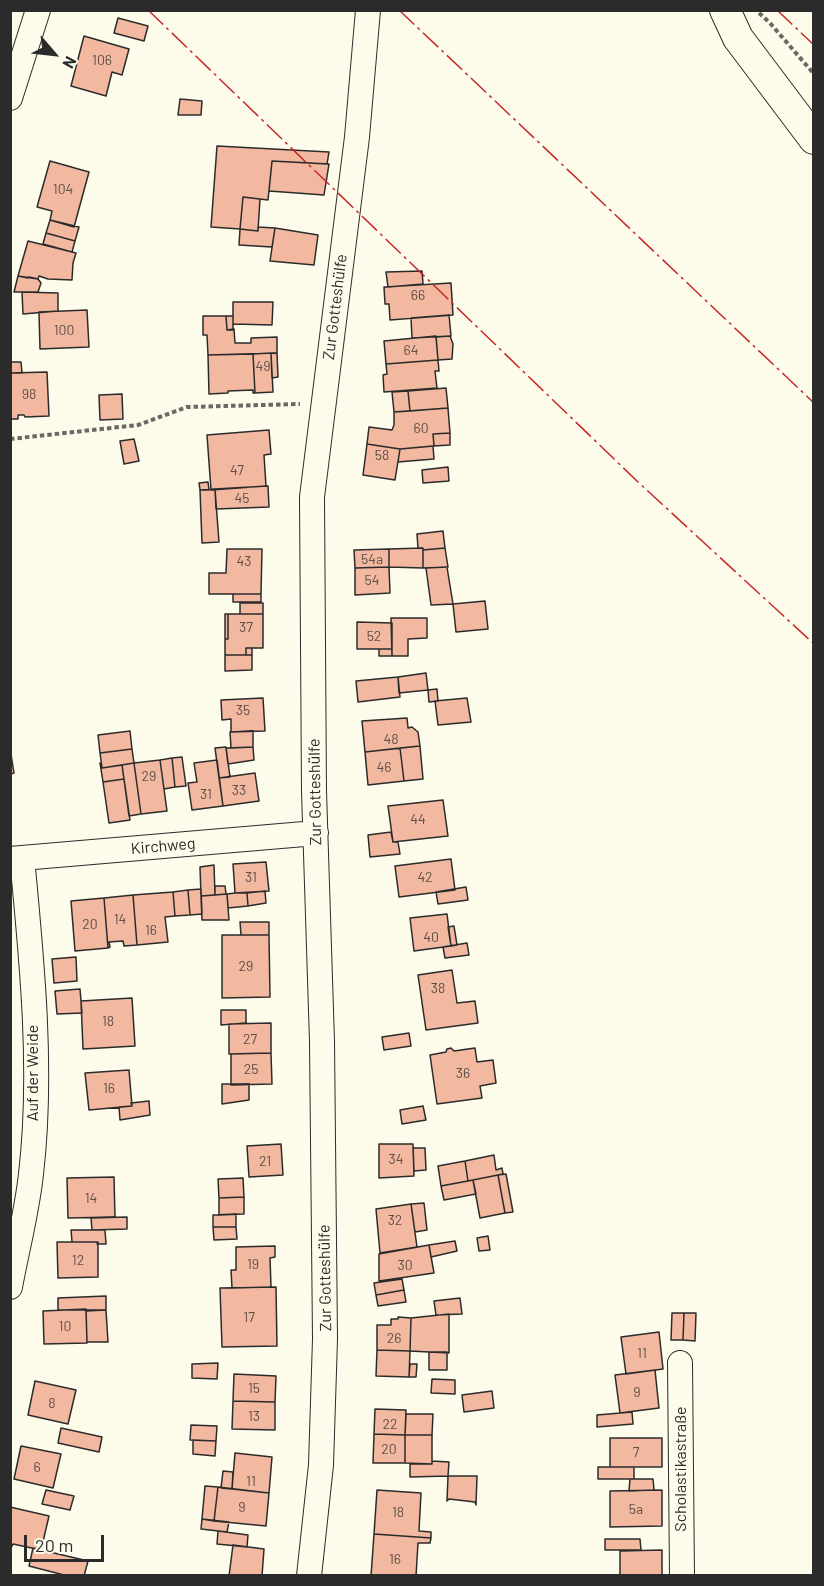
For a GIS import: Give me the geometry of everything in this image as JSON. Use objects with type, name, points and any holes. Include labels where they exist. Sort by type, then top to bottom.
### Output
[{"type":"street","points":[[10,98],[38,10]]},
{"type":"street","name":"Zur Gotteshülfe","points":[[309,1575],[321,1465],[325,1339],[312,496],[357,137],[368,10]]},
{"type":"street","points":[[725,10],[738,38],[813,139]]},
{"type":"street","name":"Kirchweg","points":[[16,859],[316,833]]},
{"type":"street","name":"Auf der Weide","points":[[10,1287],[31,1174],[36,1083],[30,938],[16,859]]},
{"type":"street","name":"Scholastikastraße","points":[[680,1363],[682,1575]]},
{"type":"path","points":[[756,10],[770,23],[813,74]]},
{"type":"path","points":[[10,440],[138,425],[187,407],[323,404]]},
{"type":"building","points":[[118,18],[148,26],[144,41],[114,33]]},
{"type":"building","points":[[84,36],[129,49],[122,75],[112,72],[106,96],[71,86]]},
{"type":"building","points":[[180,99],[202,101],[201,115],[178,115]]},
{"type":"building","points":[[217,146],[329,152],[327,164],[272,161],[268,200],[243,197],[240,229],[211,227]]},
{"type":"building","points":[[50,161],[89,172],[74,227],[50,220],[52,211],[37,207]]},
{"type":"building","points":[[272,161],[329,164],[324,195],[269,191]]},
{"type":"building","points":[[243,197],[260,199],[258,231],[240,229]]},
{"type":"building","points":[[50,220],[79,227],[75,241],[46,233]]},
{"type":"building","points":[[258,227],[275,228],[272,247],[239,245],[240,229],[258,231]]},
{"type":"building","points":[[275,228],[318,235],[314,265],[270,261]]},
{"type":"building","points":[[46,233],[75,241],[72,252],[43,244]]},
{"type":"building","points":[[28,241],[76,253],[72,280],[18,276]]},
{"type":"building","points":[[422,271],[423,284],[388,287],[386,272]]},
{"type":"building","points":[[18,276],[38,279],[41,283],[38,292],[14,292]]},
{"type":"building","points":[[451,283],[453,315],[390,320],[389,304],[385,304],[384,287]]},
{"type":"building","points":[[22,292],[58,293],[58,311],[23,314]]},
{"type":"building","points":[[233,302],[273,302],[272,325],[233,324]]},
{"type":"building","points":[[87,310],[89,347],[40,349],[39,312]]},
{"type":"building","points":[[449,315],[451,336],[412,338],[411,318]]},
{"type":"building","points":[[203,316],[226,316],[227,330],[234,329],[235,343],[251,343],[251,338],[277,337],[277,353],[208,355],[207,335],[203,335]]},
{"type":"building","points":[[226,316],[233,316],[233,330],[227,330]]},
{"type":"building","points":[[436,336],[438,360],[386,364],[384,341]]},
{"type":"building","points":[[450,336],[453,344],[452,359],[438,360],[436,337]]},
{"type":"building","points":[[271,353],[277,353],[278,377],[272,378]]},
{"type":"building","points":[[271,353],[273,392],[255,393],[253,354]]},
{"type":"building","points":[[253,354],[255,393],[253,390],[209,394],[208,355]]},
{"type":"building","points":[[438,360],[439,371],[435,371],[437,388],[384,392],[383,375],[387,374],[386,364]]},
{"type":"building","points":[[10,362],[21,362],[22,373],[10,373]]},
{"type":"building","points":[[47,372],[49,416],[18,415],[18,419],[10,419],[10,373]]},
{"type":"building","points":[[446,388],[448,408],[410,411],[408,391]]},
{"type":"building","points":[[408,391],[410,411],[394,412],[392,392]]},
{"type":"building","points":[[122,394],[123,419],[100,420],[99,395]]},
{"type":"building","points":[[448,408],[450,433],[433,434],[434,446],[400,449],[367,444],[369,427],[392,430],[394,412]]},
{"type":"building","points":[[269,430],[271,454],[264,455],[266,486],[211,490],[207,435]]},
{"type":"building","points":[[450,433],[450,445],[434,446],[433,434]]},
{"type":"building","points":[[134,439],[139,461],[124,464],[120,441]]},
{"type":"building","points":[[367,444],[400,449],[395,480],[363,475]]},
{"type":"building","points":[[433,446],[434,459],[398,462],[400,449]]},
{"type":"building","points":[[448,467],[449,481],[423,483],[422,470]]},
{"type":"building","points":[[208,482],[209,490],[200,490],[199,483]]},
{"type":"building","points":[[268,486],[269,507],[216,509],[215,489]]},
{"type":"building","points":[[215,489],[219,542],[202,543],[200,490]]},
{"type":"building","points":[[443,531],[445,548],[423,550],[423,548],[418,548],[417,534]]},
{"type":"building","points":[[423,548],[423,568],[389,567],[389,549]]},
{"type":"building","points":[[445,548],[448,567],[423,568],[423,550]]},
{"type":"building","points":[[227,549],[262,549],[261,594],[209,594],[209,573],[226,573]]},
{"type":"building","points":[[389,549],[389,567],[355,568],[354,550]]},
{"type":"building","points":[[389,567],[390,593],[355,595],[355,568]]},
{"type":"building","points":[[447,567],[453,604],[431,605],[426,568]]},
{"type":"building","points":[[233,594],[261,594],[261,602],[233,602]]},
{"type":"building","points":[[485,601],[488,629],[456,632],[453,604]]},
{"type":"building","points":[[240,603],[263,603],[263,614],[240,614]]},
{"type":"building","points":[[225,614],[228,614],[228,639],[225,639]]},
{"type":"building","points":[[228,614],[263,614],[263,648],[246,648],[246,655],[225,655],[225,639],[228,639]]},
{"type":"building","points":[[391,618],[427,618],[427,638],[408,639],[408,656],[392,656]]},
{"type":"building","points":[[357,622],[392,623],[392,649],[357,649]]},
{"type":"building","points":[[246,648],[252,648],[252,655],[246,655]]},
{"type":"building","points":[[379,649],[392,649],[392,656],[379,656]]},
{"type":"building","points":[[225,655],[252,655],[252,670],[225,671]]},
{"type":"building","points":[[426,673],[428,690],[399,693],[398,677]]},
{"type":"building","points":[[398,677],[400,697],[358,702],[356,681]]},
{"type":"building","points":[[437,689],[438,701],[429,702],[428,690]]},
{"type":"building","points":[[263,698],[265,731],[231,732],[231,719],[222,720],[221,700]]},
{"type":"building","points":[[467,698],[471,722],[438,725],[435,701]]},
{"type":"building","points":[[407,718],[408,728],[412,727],[418,732],[420,746],[365,752],[362,721]]},
{"type":"building","points":[[130,731],[132,749],[100,753],[98,735]]},
{"type":"building","points":[[253,731],[253,747],[231,748],[230,732]]},
{"type":"building","points":[[420,746],[423,779],[404,781],[400,748]]},
{"type":"building","points":[[226,747],[230,777],[219,778],[215,748]]},
{"type":"building","points":[[253,747],[254,760],[228,764],[226,748]]},
{"type":"building","points":[[10,748],[14,773],[10,774]]},
{"type":"building","points":[[400,748],[404,781],[368,785],[365,752]]},
{"type":"building","points":[[132,749],[134,763],[102,768],[100,753]]},
{"type":"building","points":[[182,757],[186,786],[175,787],[172,758]]},
{"type":"building","points":[[172,758],[175,787],[164,789],[160,760]]},
{"type":"building","points":[[160,760],[167,811],[141,814],[134,763]]},
{"type":"building","points":[[217,760],[223,806],[192,810],[188,783],[197,782],[194,763]]},
{"type":"building","points":[[100,763],[102,768],[122,765],[124,779],[103,782]]},
{"type":"building","points":[[134,763],[141,814],[129,816],[122,765]]},
{"type":"building","points":[[255,773],[259,801],[223,806],[219,778]]},
{"type":"building","points":[[124,779],[130,820],[109,823],[103,782]]},
{"type":"building","points":[[443,800],[448,836],[393,842],[388,806]]},
{"type":"building","points":[[391,832],[393,842],[398,842],[400,854],[370,857],[368,835]]},
{"type":"building","points":[[451,859],[455,890],[399,897],[395,866]]},
{"type":"building","points":[[266,862],[269,891],[235,893],[233,864]]},
{"type":"building","points":[[214,865],[215,895],[201,896],[200,867]]},
{"type":"building","points":[[215,886],[225,886],[226,894],[215,895]]},
{"type":"building","points":[[466,887],[468,900],[438,904],[436,892]]},
{"type":"building","points":[[201,889],[202,914],[190,915],[188,890]]},
{"type":"building","points":[[188,890],[190,915],[175,916],[173,892]]},
{"type":"building","points":[[265,891],[266,903],[248,906],[247,893]]},
{"type":"building","points":[[173,892],[175,916],[165,917],[168,942],[137,945],[133,895]]},
{"type":"building","points":[[247,893],[248,906],[228,908],[227,894]]},
{"type":"building","points":[[227,894],[229,920],[202,920],[201,896]]},
{"type":"building","points":[[133,895],[137,945],[124,946],[123,941],[109,942],[110,947],[108,948],[104,898]]},
{"type":"building","points":[[104,898],[108,948],[75,951],[71,901]]},
{"type":"building","points":[[447,914],[451,946],[414,951],[410,918]]},
{"type":"building","points":[[240,922],[269,922],[269,935],[241,935]]},
{"type":"building","points":[[454,926],[457,945],[451,946],[448,927]]},
{"type":"building","points":[[222,935],[269,935],[270,997],[222,998]]},
{"type":"building","points":[[467,943],[469,955],[445,958],[443,947]]},
{"type":"building","points":[[76,957],[77,981],[54,983],[52,959]]},
{"type":"building","points":[[452,970],[457,1003],[475,1001],[478,1023],[426,1030],[418,975]]},
{"type":"building","points":[[80,989],[82,1013],[57,1014],[55,991]]},
{"type":"building","points":[[132,998],[135,1046],[83,1049],[81,1001]]},
{"type":"building","points":[[221,1010],[246,1010],[246,1023],[221,1025]]},
{"type":"building","points":[[271,1023],[271,1053],[229,1054],[229,1024]]},
{"type":"building","points":[[409,1033],[411,1046],[384,1050],[382,1037]]},
{"type":"building","points":[[451,1048],[454,1051],[475,1048],[477,1062],[493,1060],[496,1083],[480,1086],[482,1098],[437,1104],[430,1055],[446,1052]]},
{"type":"building","points":[[271,1053],[272,1084],[231,1085],[231,1054]]},
{"type":"building","points":[[129,1070],[132,1106],[89,1110],[85,1073]]},
{"type":"building","points":[[222,1084],[249,1084],[249,1100],[222,1104]]},
{"type":"building","points":[[149,1101],[150,1115],[120,1120],[119,1107]]},
{"type":"building","points":[[423,1106],[426,1120],[402,1124],[400,1110]]},
{"type":"building","points":[[281,1144],[283,1175],[249,1177],[247,1146]]},
{"type":"building","points":[[379,1144],[413,1144],[414,1176],[379,1178]]},
{"type":"building","points":[[413,1148],[425,1148],[426,1170],[414,1171]]},
{"type":"building","points":[[494,1155],[496,1170],[502,1168],[503,1174],[468,1181],[465,1161]]},
{"type":"building","points":[[465,1161],[468,1181],[441,1186],[438,1166]]},
{"type":"building","points":[[506,1174],[513,1212],[505,1213],[498,1175]]},
{"type":"building","points":[[498,1175],[505,1213],[480,1218],[473,1180]]},
{"type":"building","points":[[114,1177],[115,1217],[68,1218],[67,1178]]},
{"type":"building","points":[[243,1178],[244,1197],[219,1198],[218,1179]]},
{"type":"building","points":[[473,1180],[476,1194],[444,1200],[441,1186]]},
{"type":"building","points":[[244,1197],[244,1214],[219,1215],[219,1198]]},
{"type":"building","points":[[424,1203],[427,1230],[415,1232],[411,1204]]},
{"type":"building","points":[[411,1204],[417,1247],[380,1253],[376,1209]]},
{"type":"building","points":[[236,1214],[236,1227],[213,1227],[213,1215]]},
{"type":"building","points":[[127,1217],[127,1229],[92,1230],[91,1218]]},
{"type":"building","points":[[213,1227],[236,1227],[237,1239],[214,1240]]},
{"type":"building","points":[[71,1230],[105,1230],[106,1244],[72,1242]]},
{"type":"building","points":[[488,1236],[490,1250],[479,1251],[477,1238]]},
{"type":"building","points":[[455,1241],[457,1251],[431,1257],[429,1245]]},
{"type":"building","points":[[57,1242],[98,1242],[98,1277],[58,1278]]},
{"type":"building","points":[[429,1245],[434,1273],[379,1281],[379,1254]]},
{"type":"building","points":[[275,1246],[275,1257],[270,1258],[271,1287],[232,1288],[231,1270],[236,1270],[236,1247]]},
{"type":"building","points":[[402,1279],[404,1290],[376,1295],[374,1283]]},
{"type":"building","points":[[276,1287],[277,1346],[222,1347],[220,1288]]},
{"type":"building","points":[[404,1290],[406,1302],[378,1306],[376,1295]]},
{"type":"building","points":[[106,1296],[106,1310],[58,1310],[58,1298]]},
{"type":"building","points":[[460,1298],[462,1314],[436,1315],[434,1301]]},
{"type":"building","points":[[86,1309],[87,1343],[44,1344],[43,1311]]},
{"type":"building","points":[[106,1310],[108,1342],[87,1342],[86,1311]]},
{"type":"building","points":[[672,1313],[684,1313],[683,1340],[671,1340]]},
{"type":"building","points":[[684,1313],[696,1313],[695,1341],[683,1340]]},
{"type":"building","points":[[449,1314],[449,1353],[410,1351],[411,1318]]},
{"type":"building","points":[[398,1317],[411,1318],[410,1351],[377,1350],[377,1325],[391,1325],[391,1319],[398,1319]]},
{"type":"building","points":[[659,1332],[663,1369],[626,1374],[621,1337]]},
{"type":"building","points":[[377,1350],[410,1351],[409,1377],[376,1376]]},
{"type":"building","points":[[429,1352],[447,1352],[447,1370],[429,1370]]},
{"type":"building","points":[[218,1363],[217,1379],[192,1378],[192,1364]]},
{"type":"building","points":[[410,1364],[417,1364],[416,1377],[409,1377]]},
{"type":"building","points":[[655,1370],[659,1408],[620,1413],[615,1375]]},
{"type":"building","points":[[234,1374],[276,1376],[275,1402],[233,1401]]},
{"type":"building","points":[[432,1379],[455,1380],[455,1394],[431,1393]]},
{"type":"building","points":[[35,1381],[76,1390],[68,1424],[28,1415]]},
{"type":"building","points":[[492,1391],[494,1408],[464,1412],[462,1395]]},
{"type":"building","points":[[233,1401],[275,1402],[275,1430],[232,1429]]},
{"type":"building","points":[[375,1409],[406,1410],[405,1435],[374,1434]]},
{"type":"building","points":[[632,1412],[633,1424],[597,1427],[597,1415]]},
{"type":"building","points":[[406,1414],[433,1414],[432,1435],[405,1435]]},
{"type":"building","points":[[191,1425],[217,1426],[216,1441],[190,1440]]},
{"type":"building","points":[[61,1428],[102,1437],[99,1452],[58,1443]]},
{"type":"building","points":[[374,1434],[405,1435],[405,1463],[373,1463]]},
{"type":"building","points":[[405,1435],[432,1435],[432,1464],[405,1463]]},
{"type":"building","points":[[610,1438],[662,1438],[662,1467],[610,1467]]},
{"type":"building","points":[[193,1440],[216,1441],[215,1456],[193,1454]]},
{"type":"building","points":[[21,1446],[61,1454],[53,1488],[14,1479]]},
{"type":"building","points":[[235,1453],[272,1457],[269,1493],[232,1489]]},
{"type":"building","points":[[432,1461],[449,1462],[448,1476],[410,1477],[410,1464],[432,1464]]},
{"type":"building","points":[[598,1467],[634,1467],[634,1479],[598,1479]]},
{"type":"building","points":[[223,1471],[233,1472],[232,1489],[221,1488]]},
{"type":"building","points":[[448,1476],[477,1476],[476,1505],[475,1502],[449,1499],[447,1501]]},
{"type":"building","points":[[630,1479],[653,1479],[654,1490],[629,1491]]},
{"type":"building","points":[[205,1486],[218,1487],[214,1521],[202,1519]]},
{"type":"building","points":[[218,1487],[269,1493],[266,1526],[214,1521]]},
{"type":"building","points":[[46,1490],[74,1496],[70,1510],[42,1504]]},
{"type":"building","points":[[377,1490],[421,1493],[419,1531],[431,1532],[431,1538],[374,1534]]},
{"type":"building","points":[[662,1490],[662,1526],[610,1527],[610,1491]]},
{"type":"building","points":[[10,1507],[49,1516],[41,1550],[13,1544],[10,1550]]},
{"type":"building","points":[[202,1519],[229,1522],[227,1532],[201,1529]]},
{"type":"building","points":[[218,1531],[248,1535],[247,1547],[217,1544]]},
{"type":"building","points":[[374,1534],[431,1538],[430,1543],[418,1543],[416,1576],[371,1576]]},
{"type":"building","points":[[605,1539],[640,1539],[641,1550],[605,1550]]},
{"type":"building","points":[[233,1545],[264,1549],[262,1576],[229,1576]]},
{"type":"building","points":[[33,1548],[88,1561],[84,1576],[68,1576],[29,1566]]},
{"type":"building","points":[[662,1550],[662,1576],[620,1576],[620,1551]]},
{"type":"power","points":[[148,10],[638,482],[814,644]]},
{"type":"power","points":[[399,10],[814,403]]},
{"type":"power","points":[[777,10],[814,45]]}]
